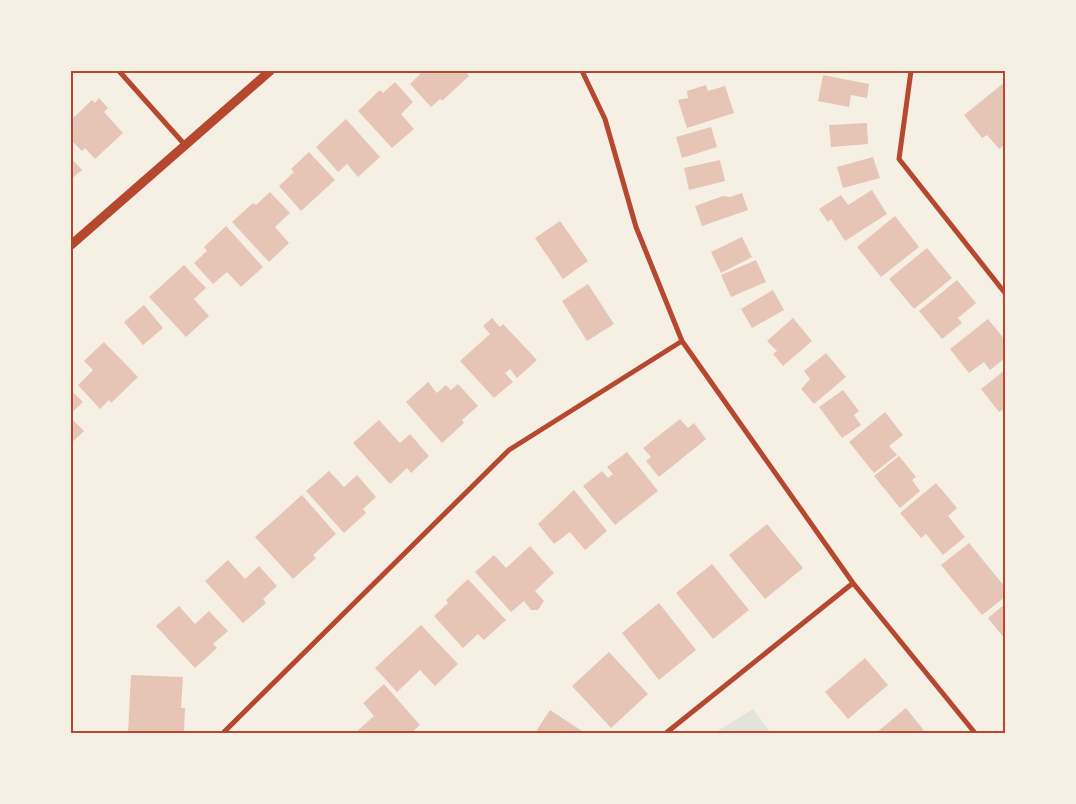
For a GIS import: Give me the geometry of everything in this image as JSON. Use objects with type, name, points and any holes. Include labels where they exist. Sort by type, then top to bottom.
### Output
[{"type":"street","points":[[119,71],[185,145]]},
{"type":"street","points":[[71,245],[270,71]]},
{"type":"street","points":[[582,71],[606,119],[636,227],[682,340],[853,583],[975,733]]},
{"type":"street","points":[[911,71],[899,159],[1005,293]]},
{"type":"street","points":[[224,732],[509,450],[682,340]]},
{"type":"street","points":[[666,733],[853,583]]},
{"type":"shaded area","points":[[753,709],[771,733],[714,733]]},
{"type":"building","points":[[423,71],[464,71],[469,76],[442,101],[440,99],[431,107],[410,84]]},
{"type":"building","points":[[823,75],[869,84],[867,98],[851,95],[849,107],[818,101]]},
{"type":"building","points":[[395,82],[413,102],[401,114],[414,129],[392,148],[358,111],[380,90],[383,93]]},
{"type":"building","points":[[1005,82],[1005,144],[999,149],[987,135],[982,138],[964,115]]},
{"type":"building","points":[[706,85],[708,91],[725,86],[734,113],[687,128],[678,100],[688,98],[687,91]]},
{"type":"building","points":[[99,98],[108,108],[104,112],[123,133],[95,159],[85,148],[82,151],[71,140],[71,120],[92,100],[95,103]]},
{"type":"building","points":[[346,119],[380,157],[358,177],[347,164],[338,172],[316,147]]},
{"type":"building","points":[[867,123],[868,144],[831,147],[829,125]]},
{"type":"building","points":[[711,127],[717,147],[682,158],[676,137]]},
{"type":"building","points":[[309,152],[335,180],[301,211],[279,186],[294,172],[291,169]]},
{"type":"building","points":[[873,157],[880,178],[843,188],[837,167]]},
{"type":"building","points":[[71,158],[82,170],[71,179]]},
{"type":"building","points":[[720,160],[725,181],[689,190],[684,168]]},
{"type":"building","points":[[872,190],[887,214],[845,241],[831,219],[828,222],[819,209],[841,195],[848,205]]},
{"type":"building","points":[[270,192],[290,213],[275,227],[289,243],[269,262],[232,222],[253,203],[256,205]]},
{"type":"building","points":[[742,193],[748,210],[702,226],[695,206],[723,196],[730,197]]},
{"type":"building","points":[[895,216],[919,247],[881,277],[857,247]]},
{"type":"building","points":[[560,221],[588,261],[563,279],[535,238]]},
{"type":"building","points":[[226,226],[263,267],[241,287],[227,272],[213,284],[194,263],[207,251],[204,247]]},
{"type":"building","points":[[742,237],[752,257],[721,273],[711,252]]},
{"type":"building","points":[[927,248],[952,278],[914,309],[889,279]]},
{"type":"building","points":[[756,260],[766,282],[731,297],[721,275]]},
{"type":"building","points":[[184,265],[206,288],[194,299],[209,316],[186,337],[149,297]]},
{"type":"building","points":[[957,280],[976,303],[958,318],[962,323],[942,339],[919,311]]},
{"type":"building","points":[[588,284],[614,324],[587,341],[562,301]]},
{"type":"building","points":[[773,290],[784,310],[752,328],[741,309]]},
{"type":"building","points":[[144,305],[163,328],[143,345],[124,322]]},
{"type":"building","points":[[492,318],[500,327],[503,324],[537,360],[517,378],[510,369],[505,373],[513,382],[494,398],[460,361],[490,334],[483,326]]},
{"type":"building","points":[[793,318],[812,341],[783,366],[773,354],[777,351],[767,341]]},
{"type":"building","points":[[988,319],[1005,340],[1005,358],[990,370],[984,362],[969,373],[950,349]]},
{"type":"building","points":[[104,342],[138,377],[111,403],[109,400],[100,409],[78,385],[93,370],[84,361]]},
{"type":"building","points":[[826,353],[846,377],[814,404],[801,389],[810,379],[804,371]]},
{"type":"building","points":[[1005,370],[1005,408],[999,412],[981,389]]},
{"type":"building","points":[[428,382],[437,393],[446,385],[451,390],[458,384],[478,406],[462,420],[464,423],[442,443],[406,402]]},
{"type":"building","points":[[71,390],[83,402],[71,413]]},
{"type":"building","points":[[843,390],[859,411],[854,415],[861,425],[842,438],[819,407]]},
{"type":"building","points":[[885,412],[903,435],[889,446],[897,455],[874,473],[849,442]]},
{"type":"building","points":[[71,418],[84,431],[71,443]]},
{"type":"building","points":[[680,419],[688,428],[694,423],[706,439],[659,477],[646,461],[651,457],[643,448]]},
{"type":"building","points":[[379,420],[400,443],[410,434],[429,456],[411,473],[407,468],[390,484],[353,443]]},
{"type":"building","points":[[627,452],[658,491],[615,525],[583,486],[602,471],[608,478],[613,474],[607,467]]},
{"type":"building","points":[[899,456],[916,477],[912,480],[920,491],[900,508],[874,476]]},
{"type":"building","points":[[329,471],[344,487],[357,475],[376,497],[363,509],[366,513],[344,533],[306,491]]},
{"type":"building","points":[[936,483],[957,508],[948,516],[965,537],[943,555],[926,534],[921,538],[900,513]]},
{"type":"building","points":[[574,490],[607,531],[585,550],[570,532],[554,544],[538,524]]},
{"type":"building","points":[[302,495],[336,534],[313,555],[316,558],[293,579],[255,537]]},
{"type":"building","points":[[767,524],[803,568],[765,599],[729,555]]},
{"type":"building","points":[[969,543],[1005,587],[1005,597],[982,615],[941,565]]},
{"type":"building","points":[[530,546],[554,573],[535,591],[544,601],[538,610],[531,610],[524,601],[511,612],[475,572],[494,555],[506,568]]},
{"type":"building","points":[[228,560],[245,579],[259,566],[277,586],[263,599],[266,603],[243,623],[205,581]]},
{"type":"building","points":[[712,564],[749,610],[713,639],[676,593]]},
{"type":"building","points":[[468,579],[506,620],[484,640],[478,634],[463,648],[434,616],[448,603],[446,600]]},
{"type":"building","points":[[659,603],[696,650],[659,680],[622,633]]},
{"type":"building","points":[[1005,604],[1005,639],[988,618]]},
{"type":"building","points":[[179,606],[195,624],[209,611],[228,631],[213,644],[217,648],[195,668],[156,626]]},
{"type":"building","points":[[421,625],[458,664],[435,686],[420,670],[397,692],[375,668]]},
{"type":"building","points":[[609,652],[648,694],[611,728],[572,686]]},
{"type":"building","points":[[865,658],[888,685],[848,719],[825,692]]},
{"type":"building","points":[[131,675],[183,677],[181,708],[185,708],[184,733],[128,733]]},
{"type":"building","points":[[384,684],[420,725],[411,733],[355,733],[374,716],[363,703]]},
{"type":"building","points":[[906,708],[926,733],[876,733]]},
{"type":"building","points":[[550,710],[585,733],[535,733]]}]
